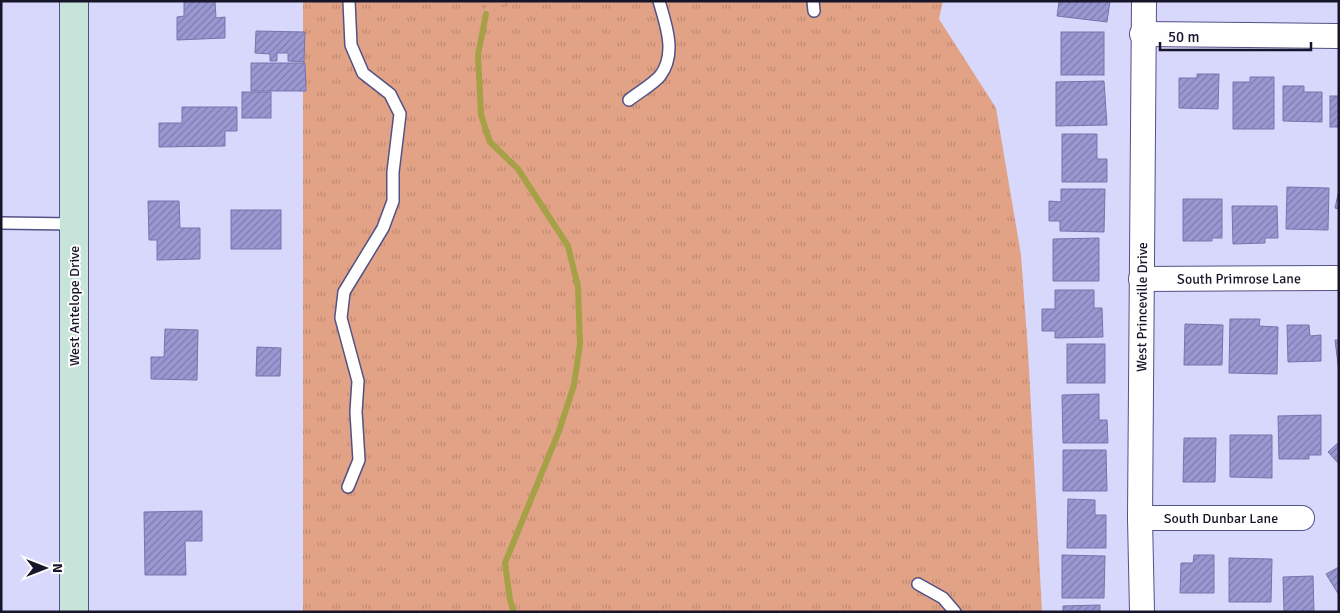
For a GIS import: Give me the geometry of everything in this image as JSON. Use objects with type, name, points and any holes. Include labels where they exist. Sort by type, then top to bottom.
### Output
[{"type":"main road","name":"West Antelope Drive","points":[[74,1],[74,612]]},
{"type":"street","name":"West Princeville Drive","points":[[1142,612],[1140,518],[1142,34],[1144,1]]},
{"type":"street","points":[[1142,34],[1337,36]]},
{"type":"street","name":"South Primrose Lane","points":[[1141,279],[1336,278]]},
{"type":"street","name":"South Dunbar Lane","points":[[1140,518],[1302,518]]},
{"type":"lane","points":[[348,487],[359,460],[356,412],[358,381],[342,318],[344,292],[383,228],[393,201],[393,172],[400,114],[390,94],[363,72],[351,45],[349,1]]},
{"type":"lane","points":[[629,100],[659,76],[668,60],[668,35],[659,1]]},
{"type":"lane","points":[[1,224],[74,224]]},
{"type":"lane","points":[[918,584],[943,598],[955,612]]},
{"type":"green space","points":[[303,1],[943,1],[939,19],[996,108],[1021,255],[1042,612],[303,612]]},
{"type":"green space","points":[[482,1],[520,1],[486,14]]},
{"type":"building","points":[[184,1],[215,1],[216,18],[225,17],[225,38],[177,40],[177,17],[184,16]]},
{"type":"building","points":[[1055,1],[1110,1],[1107,22],[1057,16],[1059,2]]},
{"type":"building","points":[[256,31],[305,32],[304,62],[288,61],[288,53],[277,53],[277,61],[270,61],[270,54],[255,53]]},
{"type":"building","points":[[1061,32],[1104,32],[1104,75],[1061,75]]},
{"type":"building","points":[[251,63],[305,63],[306,91],[251,91]]},
{"type":"building","points":[[1197,74],[1219,74],[1218,109],[1179,108],[1179,78],[1197,78]]},
{"type":"building","points":[[1250,77],[1274,77],[1274,129],[1233,129],[1233,82],[1250,82]]},
{"type":"building","points":[[1104,81],[1107,125],[1056,126],[1056,82]]},
{"type":"building","points":[[1283,86],[1304,86],[1304,92],[1322,92],[1322,122],[1283,121]]},
{"type":"building","points":[[242,92],[271,92],[271,118],[242,118]]},
{"type":"building","points":[[1330,96],[1339,96],[1339,127],[1330,127]]},
{"type":"building","points":[[182,107],[237,107],[237,131],[225,131],[225,146],[159,147],[159,123],[182,123]]},
{"type":"building","points":[[1062,134],[1097,134],[1097,159],[1107,159],[1107,182],[1062,182]]},
{"type":"building","points":[[1287,187],[1329,188],[1328,230],[1286,229]]},
{"type":"building","points":[[1061,189],[1105,189],[1104,232],[1060,231],[1060,221],[1049,221],[1049,201],[1061,202]]},
{"type":"building","points":[[1339,190],[1339,209],[1335,208]]},
{"type":"building","points":[[1183,199],[1222,199],[1222,238],[1212,238],[1212,241],[1183,241]]},
{"type":"building","points":[[148,201],[179,201],[180,228],[200,228],[200,259],[157,260],[157,240],[149,240]]},
{"type":"building","points":[[1232,206],[1277,206],[1278,238],[1265,238],[1265,243],[1233,244]]},
{"type":"building","points":[[231,210],[281,210],[281,249],[231,249]]},
{"type":"building","points":[[1099,238],[1099,281],[1053,281],[1053,239]]},
{"type":"building","points":[[1055,290],[1094,290],[1094,308],[1102,308],[1103,337],[1055,338],[1055,331],[1042,331],[1042,309],[1055,309]]},
{"type":"building","points":[[1230,319],[1260,319],[1259,326],[1278,327],[1277,374],[1229,373]]},
{"type":"building","points":[[1185,324],[1223,325],[1222,365],[1184,365]]},
{"type":"building","points":[[1287,325],[1309,325],[1310,336],[1321,335],[1321,361],[1288,362]]},
{"type":"building","points":[[165,329],[198,330],[197,380],[151,379],[151,357],[164,357]]},
{"type":"building","points":[[1335,340],[1339,340],[1339,372]]},
{"type":"building","points":[[1067,344],[1105,344],[1105,383],[1067,383]]},
{"type":"building","points":[[257,347],[281,348],[280,376],[256,376]]},
{"type":"building","points":[[1099,394],[1099,420],[1107,420],[1108,443],[1063,443],[1062,395]]},
{"type":"building","points":[[1321,415],[1321,455],[1309,455],[1309,459],[1279,459],[1278,416]]},
{"type":"building","points":[[1230,435],[1272,435],[1272,478],[1230,477]]},
{"type":"building","points":[[1184,438],[1216,438],[1215,482],[1183,482]]},
{"type":"building","points":[[1339,442],[1339,464],[1328,452]]},
{"type":"building","points":[[1063,450],[1106,450],[1107,491],[1063,491]]},
{"type":"building","points":[[1068,499],[1095,500],[1095,515],[1106,515],[1106,548],[1067,548]]},
{"type":"building","points":[[202,511],[202,541],[185,541],[186,575],[145,575],[144,512]]},
{"type":"building","points":[[1062,555],[1105,556],[1104,598],[1062,598]]},
{"type":"building","points":[[1194,555],[1214,555],[1214,593],[1180,593],[1181,563],[1193,563]]},
{"type":"building","points":[[1229,558],[1272,559],[1271,602],[1229,602]]},
{"type":"building","points":[[1339,567],[1339,595],[1326,574]]},
{"type":"building","points":[[1313,576],[1314,612],[1284,612],[1283,577]]},
{"type":"building","points":[[1100,605],[1100,612],[1063,612],[1063,606]]},
{"type":"waterway","points":[[486,14],[478,55],[481,115],[490,142],[518,169],[568,246],[578,287],[580,344],[574,385],[559,431],[505,563],[510,600],[514,612]]}]
